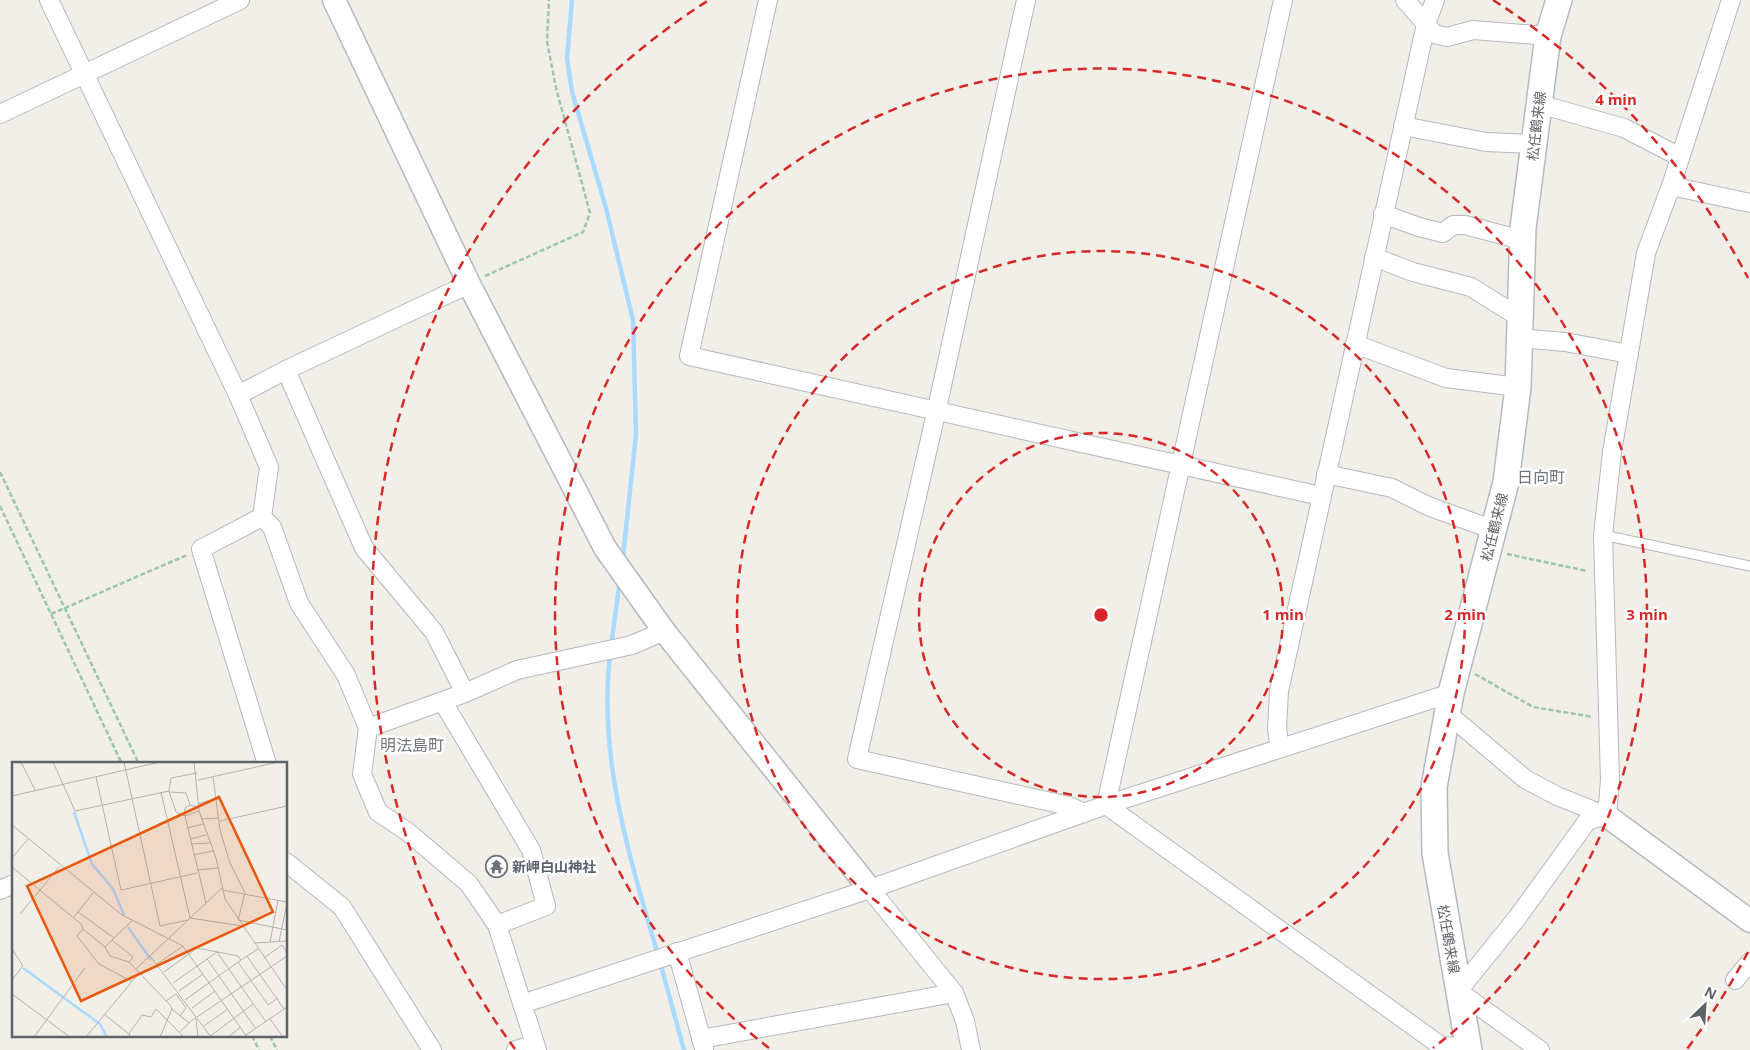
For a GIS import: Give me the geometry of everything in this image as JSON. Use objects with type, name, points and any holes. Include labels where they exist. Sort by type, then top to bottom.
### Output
[{"type":"main road","name":"松任鶴来線","points":[[1469,1048],[1435,853],[1434,787],[1449,703],[1506,482],[1518,387],[1522,240],[1548,36],[1559,0]]},
{"type":"street","points":[[49,0],[238,395],[269,467],[262,517]]},
{"type":"street","points":[[0,114],[240,0]]},
{"type":"street","points":[[334,0],[469,284],[605,548],[664,631],[954,993],[965,1021],[971,1050]]},
{"type":"street","points":[[768,0],[689,356],[936,413],[1321,496]]},
{"type":"street","points":[[1026,0],[936,413],[857,760],[1069,806],[1084,813]]},
{"type":"street","points":[[1106,805],[1283,0]]},
{"type":"street","points":[[1405,0],[1434,34],[1447,36],[1473,30],[1548,36]]},
{"type":"street","points":[[1280,748],[1277,729],[1279,691],[1383,214],[1426,24],[1435,0]]},
{"type":"street","points":[[1607,816],[1610,788],[1603,535],[1612,452],[1646,253],[1671,186],[1728,1]]},
{"type":"street","points":[[1539,104],[1624,128],[1680,157]]},
{"type":"street","points":[[1403,126],[1486,142],[1534,144]]},
{"type":"street","points":[[1671,186],[1750,203]]},
{"type":"street","points":[[1383,214],[1443,233],[1453,225],[1465,225],[1522,240]]},
{"type":"street","points":[[1374,257],[1413,272],[1470,287],[1519,327],[1565,342],[1629,354]]},
{"type":"street","points":[[238,395],[286,370],[469,284]]},
{"type":"street","points":[[1356,344],[1446,378],[1518,387]]},
{"type":"street","points":[[286,370],[364,548],[434,632],[465,693]]},
{"type":"street","points":[[1326,474],[1392,488],[1491,540]]},
{"type":"street","points":[[262,517],[201,549],[266,762]]},
{"type":"street","points":[[262,517],[272,527],[300,603],[346,674],[368,728],[362,774],[378,812],[408,832],[469,884],[498,925],[536,1047],[516,1050]]},
{"type":"street","points":[[368,728],[443,702],[517,670],[632,645],[664,631]]},
{"type":"street","points":[[443,702],[531,850],[546,906],[498,925]]},
{"type":"street","points":[[522,1004],[870,889],[1106,805],[1280,748],[1449,703],[1525,779],[1557,796],[1607,816],[1750,920]]},
{"type":"street","points":[[1106,805],[1440,1046],[1469,1048]]},
{"type":"street","points":[[1540,1050],[1458,991],[1516,918],[1588,820],[1607,816]]},
{"type":"street","points":[[288,864],[342,907],[432,1050]]},
{"type":"street","points":[[0,890],[12,885]]},
{"type":"street","points":[[672,954],[702,1044],[954,993]]},
{"type":"street","points":[[1735,980],[1750,962]]},
{"type":"lane","points":[[1603,535],[1750,566]]},
{"type":"path","points":[[469,284],[583,232],[590,213],[556,88],[547,41],[549,0]]},
{"type":"path","points":[[0,472],[63,609],[138,762]]},
{"type":"path","points":[[0,506],[121,762]]},
{"type":"path","points":[[1491,540],[1604,575]]},
{"type":"path","points":[[51,614],[201,549]]},
{"type":"path","points":[[1459,665],[1533,707],[1582,717],[1607,718]]},
{"type":"path","points":[[253,1038],[259,1050]]},
{"type":"path","points":[[271,1038],[277,1050]]},
{"type":"waterway","points":[[572,0],[567,58],[572,92],[606,208],[633,320],[636,434],[623,557]]},
{"type":"waterway","points":[[611,646],[619,587]]},
{"type":"waterway","points":[[610,654],[607,692],[608,731],[612,768],[627,843],[658,955]]},
{"type":"waterway","points":[[660,962],[684,1050]]},
{"type":"place","name":"新岬白山神社","points":[[496,866]]},
{"type":"district","name":"日向町","points":[[1541,477]]},
{"type":"district","name":"明法島町","points":[[412,745]]}]
